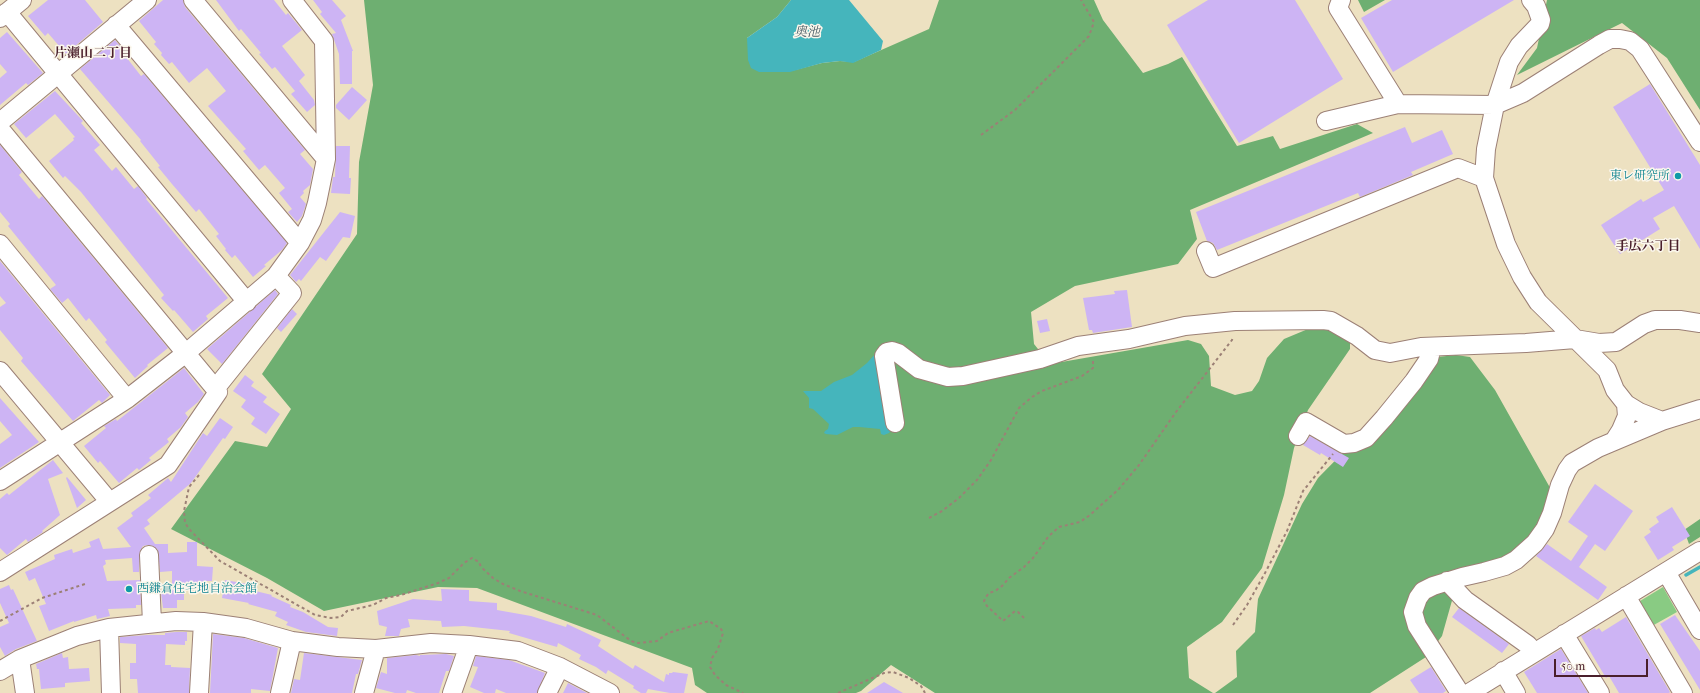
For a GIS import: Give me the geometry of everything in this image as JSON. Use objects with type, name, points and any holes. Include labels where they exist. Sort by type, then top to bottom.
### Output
[{"type":"street","points":[[22,0],[4,15],[58,74],[247,302]]},
{"type":"street","points":[[0,122],[147,0]]},
{"type":"street","points":[[193,0],[326,159]]},
{"type":"street","points":[[0,482],[128,399],[186,353],[276,276],[300,243],[312,220],[326,159],[324,41],[292,0]]},
{"type":"street","points":[[1341,0],[1338,8],[1398,104]]},
{"type":"street","points":[[1531,0],[1536,6],[1541,20],[1540,24],[1519,46],[1509,62],[1495,105],[1486,149],[1484,178],[1506,244],[1522,277],[1538,302],[1607,370]]},
{"type":"street","points":[[116,25],[300,243]]},
{"type":"street","points":[[1326,122],[1398,104],[1495,105],[1523,93],[1610,39],[1620,39],[1630,41],[1640,49],[1700,142]]},
{"type":"street","points":[[0,129],[218,392],[168,465],[109,501],[0,572]]},
{"type":"street","points":[[1206,251],[1213,268],[1458,168],[1484,178]]},
{"type":"street","points":[[0,244],[128,399]]},
{"type":"street","points":[[215,389],[292,293],[276,276]]},
{"type":"street","points":[[1662,421],[1639,412],[1626,404],[1615,390],[1607,370],[1607,361],[1611,349],[1616,342],[1644,324],[1655,320],[1680,320],[1700,324]]},
{"type":"street","points":[[895,423],[884,356],[887,352],[892,351],[898,353],[919,369],[948,377],[963,376],[1040,359],[1078,346],[1129,339],[1185,326],[1235,321],[1331,321],[1357,336],[1375,350],[1390,353],[1422,347],[1526,344],[1575,339],[1599,343],[1616,342]]},
{"type":"street","points":[[1298,436],[1306,422],[1344,444],[1354,443],[1366,438],[1414,381],[1429,359],[1432,347]]},
{"type":"street","points":[[0,371],[109,501]]},
{"type":"street","points":[[1614,441],[1627,416],[1626,404]]},
{"type":"street","points":[[1460,693],[1418,626],[1413,612],[1415,604],[1423,591],[1447,581],[1505,566],[1516,560],[1527,551],[1540,537],[1549,521],[1560,485],[1572,463],[1588,452],[1662,421],[1700,409]]},
{"type":"street","points":[[1469,693],[1700,551]]},
{"type":"street","points":[[149,555],[152,623]]},
{"type":"street","points":[[1666,572],[1693,607],[1700,630]]},
{"type":"street","points":[[1447,581],[1465,600],[1528,645],[1534,653]]},
{"type":"street","points":[[1626,596],[1683,693]]},
{"type":"street","points":[[0,670],[20,659],[77,636],[108,628],[176,621],[203,622],[246,628],[292,641],[338,647],[376,649],[431,643],[469,645],[518,651],[560,667],[610,693]]},
{"type":"street","points":[[199,693],[203,622]]},
{"type":"street","points":[[108,628],[111,693]]},
{"type":"street","points":[[1564,634],[1600,693]]},
{"type":"street","points":[[280,693],[292,641]]},
{"type":"street","points":[[452,693],[469,645]]},
{"type":"street","points":[[364,693],[376,649]]},
{"type":"street","points":[[20,659],[26,693]]},
{"type":"street","points":[[548,693],[560,667]]},
{"type":"street","points":[[1503,671],[1516,693]]},
{"type":"path","points":[[981,135],[1015,110],[1089,36],[1094,22],[1081,0]]},
{"type":"path","points":[[1024,618],[1015,611],[1003,621],[987,606],[984,601],[989,593],[1002,586],[1009,578],[1024,567],[1033,558],[1048,537],[1059,527],[1080,522],[1118,490],[1139,465],[1205,374],[1232,340],[1235,321]]},
{"type":"path","points":[[929,518],[942,511],[959,498],[977,480],[991,460],[1019,408],[1042,391],[1082,376],[1093,368],[1093,344]]},
{"type":"path","points":[[1233,625],[1247,605],[1287,531],[1303,491],[1330,459],[1340,441]]},
{"type":"path","points":[[199,475],[189,487],[184,511],[185,523],[190,530],[220,561],[315,615],[331,618],[341,617],[348,611],[373,605],[386,598],[401,595],[438,583],[449,578],[464,563],[472,558],[476,559],[493,578],[503,584],[520,591],[597,615],[632,641],[638,643],[657,641],[668,633],[709,621],[721,629],[723,633],[718,649],[712,658],[710,667],[715,675],[726,685],[743,693]]},
{"type":"path","points":[[0,621],[42,598],[85,584]]},
{"type":"path","points":[[838,693],[884,673],[893,672],[909,678],[921,686],[925,693]]},
{"type":"green space","points":[[364,0],[791,0],[777,17],[747,38],[791,71],[822,63],[840,61],[854,62],[929,29],[939,0],[1094,0],[1103,20],[1143,73],[1182,57],[1237,146],[1273,136],[1280,149],[1357,124],[1373,133],[1190,210],[1197,239],[1178,264],[1075,286],[1031,312],[1034,344],[1050,364],[1188,340],[1201,344],[1209,356],[1211,386],[1235,395],[1252,391],[1259,381],[1267,358],[1284,339],[1308,329],[1334,328],[1350,338],[1350,349],[1308,410],[1294,448],[1284,495],[1262,568],[1222,622],[1187,647],[1189,678],[1213,693],[935,693],[891,665],[861,691],[856,693],[707,693],[695,685],[692,668],[477,588],[438,587],[324,611],[267,578],[171,529],[235,441],[267,447],[291,409],[262,374],[357,234],[359,162],[373,85]]},
{"type":"green space","points":[[1358,0],[1385,0],[1364,12]]},
{"type":"green space","points":[[1547,0],[1700,0],[1700,110],[1667,58],[1622,23],[1517,75],[1537,48]]},
{"type":"green space","points":[[1456,355],[1470,357],[1495,390],[1553,493],[1528,545],[1443,592],[1453,597],[1442,636],[1426,657],[1370,693],[1215,693],[1237,677],[1236,651],[1255,632],[1258,599],[1302,504],[1318,478],[1437,357]]},
{"type":"green space","points":[[1700,519],[1700,537],[1689,544],[1684,530]]},
{"type":"green space","points":[[1663,587],[1677,612],[1652,626],[1640,606],[1640,601]]},
{"type":"water","name":"奥池","points":[[791,0],[849,0],[883,41],[881,50],[853,63],[840,61],[822,63],[790,72],[759,72],[751,68],[748,60],[747,38],[777,17]]},
{"type":"water","points":[[877,352],[892,429],[889,433],[884,435],[881,434],[880,429],[859,427],[853,427],[837,435],[824,433],[828,429],[829,424],[813,409],[809,408],[809,398],[803,391],[821,391],[834,382],[852,375],[867,363]]},
{"type":"building","points":[[48,0],[85,0],[103,22],[66,54],[48,33],[45,36],[28,16]]},
{"type":"building","points":[[163,0],[183,0],[185,7],[305,150],[300,154],[313,169],[310,185],[303,191],[304,193],[300,197],[306,204],[302,216],[297,222],[288,212],[292,209],[279,193],[285,188],[265,165],[259,170],[243,151],[246,149],[208,106],[226,91],[207,68],[189,83],[172,62],[169,64],[161,55],[162,53],[154,44],[156,42],[139,21]]},
{"type":"building","points":[[216,0],[274,0],[286,15],[288,13],[302,30],[282,46],[305,75],[299,81],[314,100],[315,105],[307,112],[291,94],[295,91],[275,67],[272,69],[241,29],[239,31]]},
{"type":"building","points":[[313,0],[332,0],[346,16],[341,20],[353,51],[352,84],[340,84],[339,54],[332,34],[336,33],[320,14],[322,12]]},
{"type":"building","points":[[1208,0],[1295,0],[1343,79],[1239,143],[1167,25]]},
{"type":"building","points":[[1392,0],[1514,0],[1393,72],[1361,18]]},
{"type":"building","points":[[7,32],[43,73],[28,85],[26,83],[0,105],[0,78],[7,72],[0,64],[0,38]]},
{"type":"building","points":[[115,40],[141,76],[144,74],[287,243],[282,250],[264,265],[266,266],[253,277],[235,255],[232,258],[225,250],[226,249],[216,236],[219,234],[199,209],[196,212],[172,184],[158,167],[160,166],[140,141],[141,140],[80,69]]},
{"type":"building","name":"東レ研究所","points":[[1650,84],[1700,165],[1700,249],[1674,206],[1653,218],[1660,229],[1620,254],[1601,225],[1641,199],[1643,202],[1664,190],[1613,107]]},
{"type":"building","points":[[352,87],[367,100],[349,120],[336,108],[336,105]]},
{"type":"building","points":[[55,91],[83,121],[81,123],[100,145],[94,150],[112,171],[116,167],[134,189],[138,186],[147,198],[146,199],[228,298],[206,316],[208,319],[193,332],[174,310],[173,311],[161,298],[164,295],[81,192],[65,176],[63,178],[49,161],[74,140],[73,138],[75,137],[55,114],[26,138],[14,124]]},
{"type":"building","points":[[1405,127],[1412,143],[1442,130],[1453,154],[1411,172],[1413,175],[1360,197],[1358,193],[1217,250],[1213,243],[1207,241],[1196,212]]},
{"type":"building","points":[[0,145],[22,172],[19,175],[39,199],[42,196],[168,348],[147,365],[148,366],[135,378],[105,342],[107,340],[89,318],[86,321],[68,298],[62,303],[50,289],[56,285],[8,226],[10,224],[0,212]]},
{"type":"building","points":[[336,146],[350,146],[350,194],[331,193],[333,177],[335,177]]},
{"type":"building","points":[[340,212],[355,216],[350,238],[343,237],[326,261],[320,257],[301,281],[299,279],[296,282],[290,275]]},
{"type":"building","points":[[0,261],[110,395],[102,403],[99,400],[73,421],[21,361],[23,358],[0,330],[0,307],[6,303],[0,296]]},
{"type":"building","points":[[275,290],[278,294],[222,364],[207,349]]},
{"type":"building","points":[[1127,290],[1132,327],[1093,333],[1092,330],[1089,330],[1083,298],[1115,294],[1114,291]]},
{"type":"building","points":[[292,309],[297,314],[281,332],[277,328]]},
{"type":"building","points":[[1047,319],[1050,331],[1040,333],[1037,321]]},
{"type":"building","points":[[184,368],[204,394],[198,402],[185,413],[188,417],[181,427],[167,439],[169,442],[149,458],[151,460],[139,470],[137,468],[119,483],[100,461],[98,463],[84,446],[106,428],[104,426],[116,419],[117,421]]},
{"type":"building","points":[[245,375],[254,382],[251,386],[267,397],[263,402],[280,414],[266,434],[251,424],[255,418],[241,407],[246,400],[233,391]]},
{"type":"building","points":[[0,398],[39,442],[0,468],[0,444],[12,435],[0,421]]},
{"type":"building","points":[[220,418],[233,427],[225,439],[223,438],[191,483],[147,520],[150,524],[144,528],[155,544],[168,544],[168,553],[187,552],[187,542],[197,542],[197,566],[213,567],[212,581],[204,581],[203,584],[184,583],[184,600],[177,600],[177,608],[163,608],[161,593],[164,593],[164,591],[172,591],[172,571],[160,572],[158,550],[153,546],[143,546],[140,551],[139,572],[133,572],[132,558],[105,560],[106,564],[103,566],[107,581],[140,580],[141,605],[136,605],[136,608],[108,609],[110,616],[97,619],[96,615],[74,621],[49,631],[39,606],[46,604],[35,578],[29,581],[25,572],[55,559],[54,555],[72,549],[73,553],[91,547],[89,542],[99,538],[103,549],[131,547],[117,528],[133,516],[131,513],[151,498],[148,495],[168,478],[171,482],[203,433],[207,436]]},
{"type":"building","points":[[1310,436],[1349,458],[1343,467],[1321,453],[1320,455],[1303,445]]},
{"type":"building","points":[[53,460],[63,473],[48,479],[60,515],[42,531],[43,532],[28,542],[26,539],[7,555],[0,548],[0,499],[7,493],[9,495]]},
{"type":"building","points":[[67,477],[86,500],[77,508],[66,478]]},
{"type":"building","points":[[1595,484],[1633,511],[1605,551],[1595,544],[1579,567],[1607,587],[1598,600],[1536,556],[1547,544],[1571,561],[1588,536],[1568,522]]},
{"type":"building","points":[[1672,507],[1690,536],[1672,547],[1674,550],[1658,560],[1644,537],[1651,532],[1649,529],[1659,522],[1656,517]]},
{"type":"building","points":[[225,580],[248,584],[247,589],[272,595],[271,596],[291,605],[290,607],[303,612],[328,627],[338,628],[337,636],[306,632],[286,625],[288,622],[275,616],[277,612],[248,604],[249,603],[222,598]]},
{"type":"building","points":[[9,585],[11,590],[13,589],[37,641],[16,649],[5,656],[0,647],[0,627],[9,623],[0,603],[0,589]]},
{"type":"building","points":[[441,589],[469,590],[469,601],[497,603],[497,610],[531,616],[566,627],[567,624],[601,640],[598,646],[633,669],[635,665],[664,682],[666,674],[669,675],[669,673],[673,672],[688,674],[684,693],[670,693],[648,689],[646,693],[641,693],[633,688],[634,686],[608,670],[606,674],[596,667],[579,659],[581,655],[558,643],[557,647],[509,633],[510,631],[464,626],[442,627],[441,621],[408,619],[410,627],[401,629],[399,636],[385,636],[387,627],[379,625],[377,611],[413,599],[442,601]]},
{"type":"building","points":[[1459,608],[1509,644],[1502,653],[1452,617]]},
{"type":"building","points":[[1675,615],[1700,651],[1700,690],[1660,624]]},
{"type":"building","points":[[1626,617],[1670,692],[1669,693],[1619,693],[1609,676],[1606,678],[1581,636],[1595,628],[1596,630],[1599,628],[1602,632]]},
{"type":"building","points":[[187,632],[187,641],[185,641],[185,645],[166,644],[165,665],[171,665],[171,667],[190,668],[189,693],[138,693],[137,679],[130,679],[130,663],[136,663],[136,644],[120,643],[120,637],[165,635],[165,633]]},
{"type":"building","points":[[213,634],[244,638],[278,648],[270,691],[251,689],[251,693],[210,693]]},
{"type":"building","points":[[1561,649],[1588,693],[1537,693],[1524,672]]},
{"type":"building","points":[[62,653],[63,658],[68,657],[69,669],[89,668],[90,681],[65,683],[65,687],[41,689],[39,669],[37,669],[36,664]]},
{"type":"building","points":[[304,653],[362,660],[358,674],[356,674],[352,693],[291,693],[294,679],[300,680]]},
{"type":"building","points":[[446,654],[454,656],[449,671],[446,671],[439,693],[416,693],[407,690],[406,693],[395,693],[376,688],[381,672],[387,674],[387,658]]},
{"type":"building","points":[[476,656],[509,660],[545,673],[537,693],[506,693],[496,689],[495,693],[484,693],[470,687],[478,667],[473,666]]},
{"type":"building","points":[[1431,667],[1446,691],[1443,693],[1419,693],[1410,680]]},
{"type":"building","points":[[884,682],[903,693],[867,693]]},
{"type":"building","points":[[568,683],[587,693],[563,693]]},
{"type":"waterway","points":[[1686,575],[1700,567]]},
{"type":"place","name":"東レ研究所","points":[[1678,176]]},
{"type":"place","name":"西鎌倉住宅地自治会館","points":[[129,589]]},
{"type":"district","name":"片瀬山二丁目","points":[[93,54]]},
{"type":"district","name":"手広六丁目","points":[[1648,247]]}]
